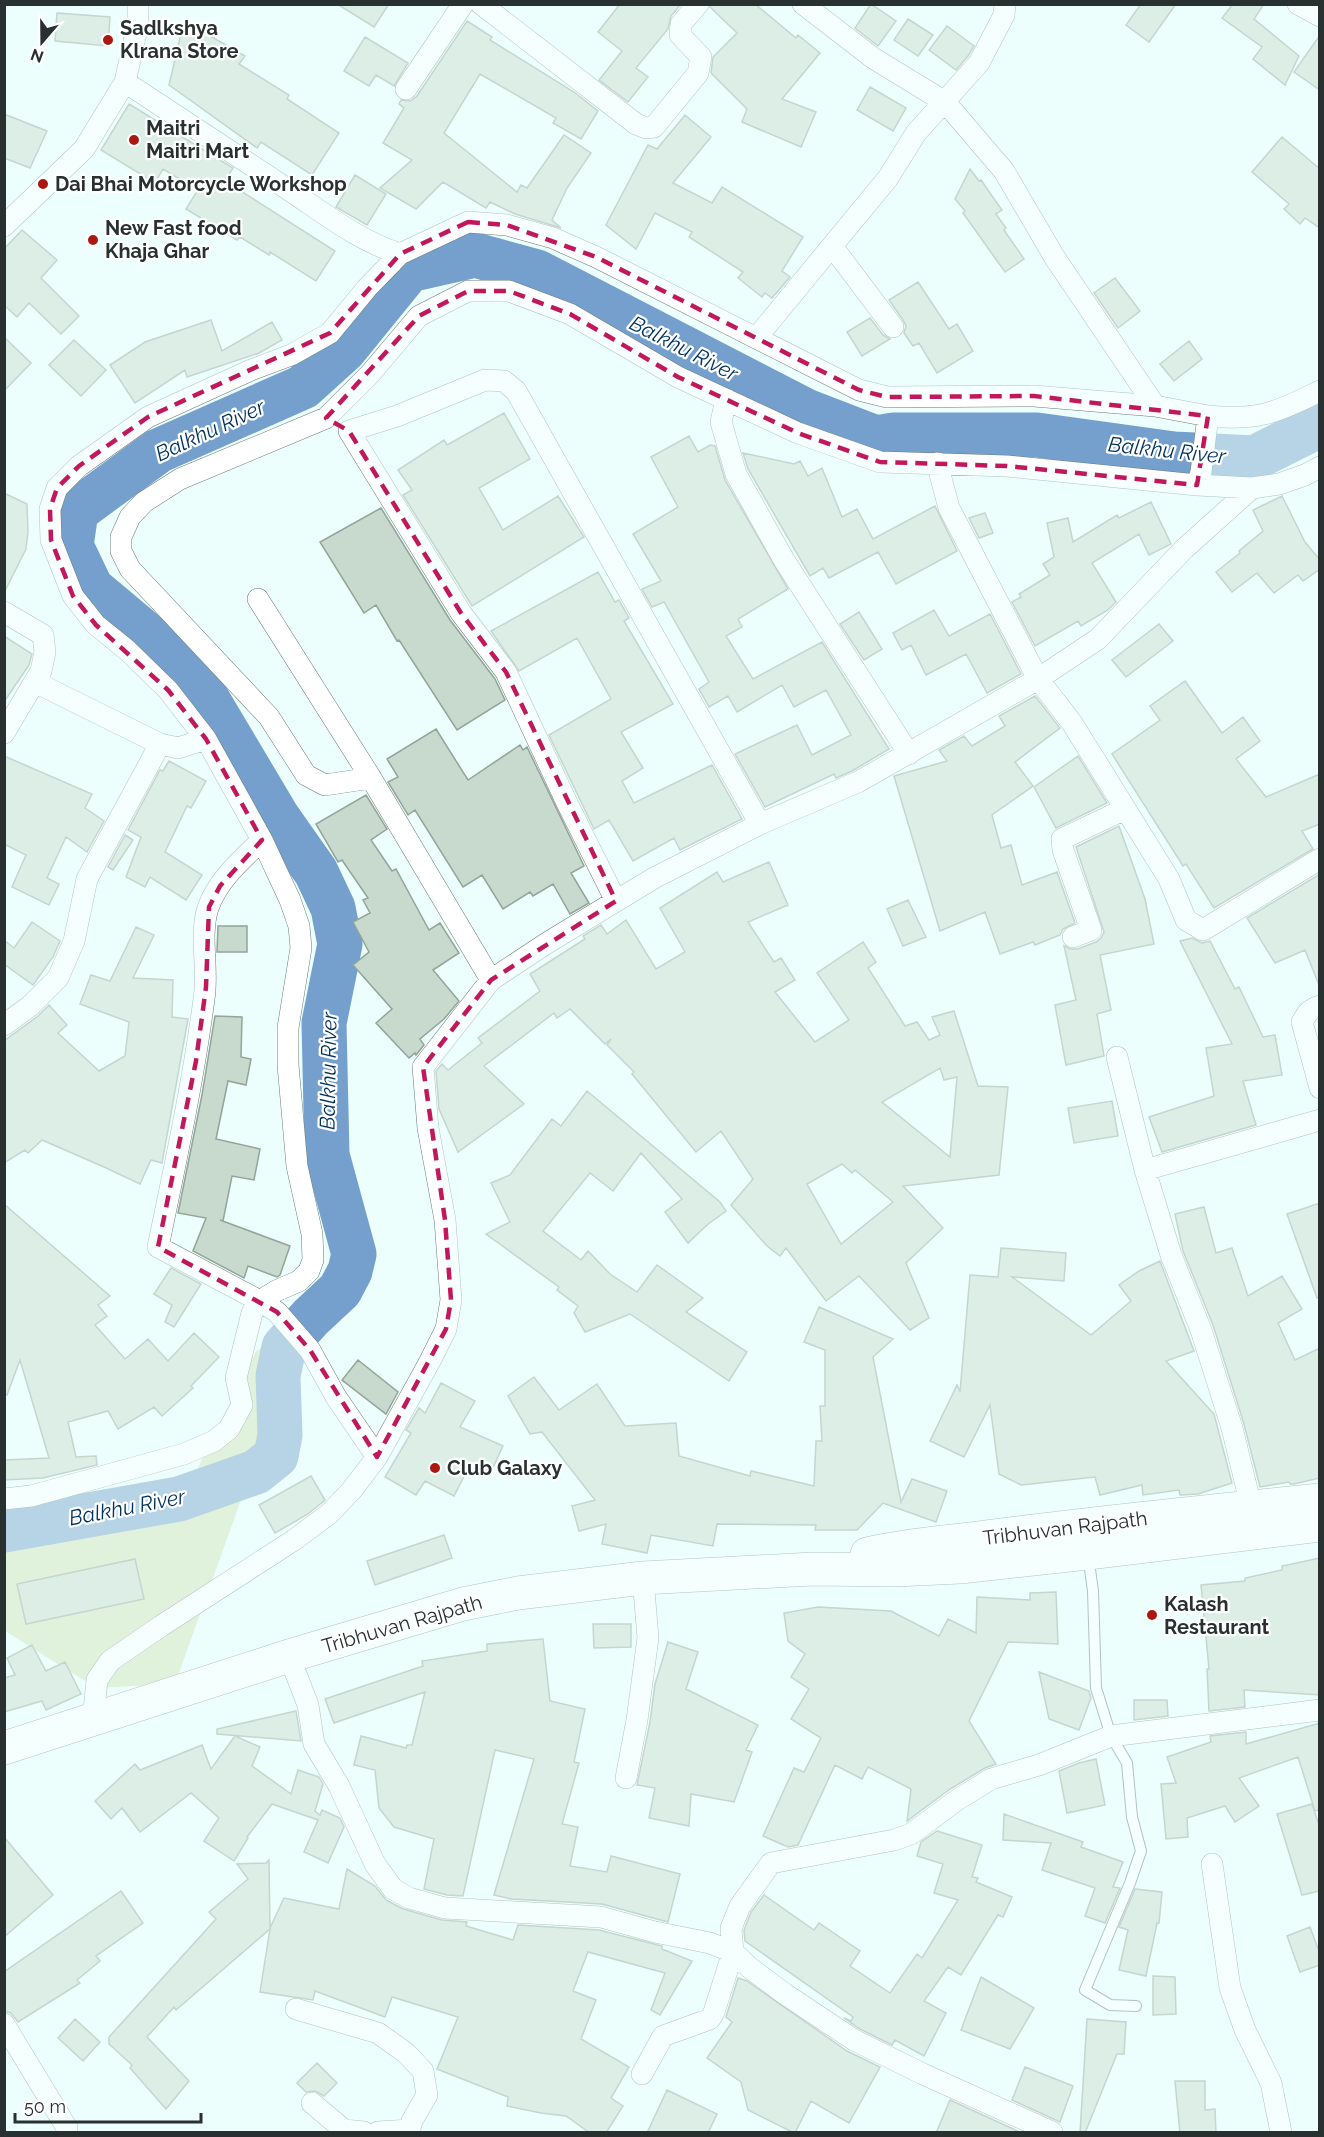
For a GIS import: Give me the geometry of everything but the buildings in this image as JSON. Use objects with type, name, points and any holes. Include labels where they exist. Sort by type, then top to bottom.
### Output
[{"type":"highway","name":"Tribhuvan Rajpath","points":[[4,1748],[289,1656],[464,1604],[518,1593],[643,1578],[813,1569],[894,1548],[960,1541],[1086,1539],[1254,1520],[1320,1500]]},
{"type":"highway","name":"Tribhuvan Rajpath","points":[[1254,1520],[1320,1525]]},
{"type":"street","points":[[7,217],[84,149],[125,82],[138,24],[138,4]]},
{"type":"street","points":[[406,89],[463,4]]},
{"type":"street","points":[[481,4],[636,124],[646,128],[654,127],[698,73],[701,57],[680,35],[681,24],[698,4]]},
{"type":"street","points":[[803,4],[873,58],[945,102],[1004,171],[1055,258],[1155,406]]},
{"type":"street","points":[[757,337],[888,178],[916,133],[979,63],[1004,15],[1005,4]]},
{"type":"street","points":[[1298,4],[1320,16]]},
{"type":"street","points":[[125,82],[342,227],[378,247],[400,254]]},
{"type":"street","points":[[4,1499],[31,1496],[184,1454],[214,1441],[229,1429],[242,1405],[236,1378],[252,1313],[269,1306],[299,1281],[309,1271],[313,1260],[312,1234],[297,1167],[288,1065],[288,1028],[301,948],[299,926],[286,891],[262,840],[206,739],[168,690],[96,625],[73,596],[51,540],[50,509],[57,488],[79,466],[148,417],[251,370],[291,356],[330,333],[367,288],[400,254],[468,222],[507,225],[553,238],[596,256],[859,390],[887,397],[1034,396],[1155,406],[1207,425],[1233,418],[1265,415],[1320,391]]},
{"type":"street","points":[[832,246],[892,327]]},
{"type":"street","points":[[371,778],[325,785],[306,775],[269,717],[130,569],[121,551],[121,537],[130,517],[144,502],[180,479],[326,417],[370,374],[419,316],[468,291],[509,291],[570,314],[678,377],[798,433],[880,462],[1007,466],[1199,478],[1252,488],[1279,484],[1320,468]]},
{"type":"street","points":[[349,431],[397,416],[486,380],[504,381],[516,391],[760,824]]},
{"type":"street","points":[[726,399],[721,422],[736,474],[783,560],[909,754]]},
{"type":"street","points":[[326,417],[349,431],[461,614],[506,672],[616,901]]},
{"type":"street","points":[[1199,478],[1207,425]]},
{"type":"street","points":[[937,464],[949,508],[1038,679],[1072,723],[1169,879],[1186,920],[1203,930],[1320,859]]},
{"type":"street","points":[[93,1721],[97,1680],[110,1661],[294,1540],[329,1514],[351,1491],[377,1457],[446,1329],[451,1300],[445,1220],[428,1128],[423,1067],[491,980],[654,878],[760,824],[858,782],[1038,679],[1098,639],[1184,549],[1252,488]]},
{"type":"street","points":[[258,599],[371,778],[491,980]]},
{"type":"street","points":[[4,612],[43,635],[45,652],[41,671],[4,733]]},
{"type":"street","points":[[35,682],[160,744],[178,748],[206,739]]},
{"type":"street","points":[[4,1025],[30,1006],[58,978],[74,941],[87,879],[160,744]]},
{"type":"street","points":[[1073,938],[1091,930],[1063,850],[1062,839],[1125,809]]},
{"type":"street","points":[[262,840],[240,861],[220,886],[208,907],[204,930],[206,987],[196,1061],[158,1247],[269,1306],[310,1350],[336,1397],[377,1457]]},
{"type":"street","points":[[1320,1006],[1306,1013],[1302,1022],[1320,1088]]},
{"type":"street","points":[[1117,1058],[1145,1170],[1171,1255],[1201,1330],[1232,1428],[1254,1520]]},
{"type":"street","points":[[1145,1170],[1320,1120]]},
{"type":"street","points":[[626,1778],[637,1720],[648,1638],[643,1578]]},
{"type":"street","points":[[289,1656],[308,1706],[314,1744],[339,1786],[375,1864],[393,1889],[409,1898],[445,1908],[601,1917],[655,1932],[710,1943],[733,1952],[776,1988],[854,2040],[1052,2133]]},
{"type":"street","points":[[642,2074],[663,2036],[710,2019],[733,1952],[730,1928],[740,1906],[771,1863],[894,1840],[911,1834],[957,1800],[991,1779],[1039,1765],[1111,1736],[1320,1710]]},
{"type":"street","points":[[1212,1864],[1230,1988],[1245,2030],[1271,2083],[1281,2133]]},
{"type":"street","points":[[296,2009],[378,2033],[406,2053],[423,2071],[428,2095],[412,2121],[410,2131],[378,2133]]},
{"type":"street","points":[[4,2024],[67,2128]]},
{"type":"street","points":[[312,2103],[344,2130],[364,2133]]},
{"type":"lane","points":[[1086,1539],[1093,1591],[1096,1688],[1111,1736],[1127,1763],[1132,1817],[1141,1851],[1085,1990],[1110,2005],[1136,2006]]},
{"type":"highlighted area","points":[[468,222],[507,225],[596,257],[859,390],[887,397],[1034,396],[1208,416],[1197,485],[1007,466],[880,462],[798,433],[678,377],[570,314],[509,291],[468,291],[419,316],[326,418],[349,431],[461,613],[506,672],[616,901],[491,980],[423,1067],[445,1220],[451,1300],[446,1329],[377,1457],[310,1350],[277,1312],[158,1247],[196,1061],[206,987],[209,907],[220,886],[262,840],[206,739],[168,690],[96,625],[73,596],[51,540],[50,509],[57,488],[79,466],[148,417],[330,333],[400,254]]},
{"type":"green space","points":[[303,1327],[175,1684],[96,1688],[5,1631],[4,1551],[43,1545],[190,1484],[256,1351]]},
{"type":"waterway","name":"Balkhu River","points":[[4,1530],[179,1499],[256,1472],[276,1456],[280,1435],[278,1376],[284,1347],[340,1290],[350,1271],[354,1254],[327,1155],[324,1023],[340,944],[333,908],[316,872],[278,818],[200,687],[165,650],[91,588],[71,546],[76,511],[158,451],[303,387],[344,350],[409,270],[475,255],[537,272],[806,411],[876,438],[894,435],[1037,435],[1174,454],[1254,458],[1320,425]]},
{"type":"place","name":"Sadlkshya Klrana Store","points":[[108,40]]},
{"type":"place","name":"Maitri Maitri Mart","points":[[134,140]]},
{"type":"place","name":"Dai Bhai Motorcycle Workshop","points":[[43,184]]},
{"type":"place","name":"New Fast food Khaja Ghar","points":[[93,240]]},
{"type":"place","name":"Club Galaxy","points":[[435,1468]]},
{"type":"place","name":"Kalash Restaurant","points":[[1152,1615]]}]
